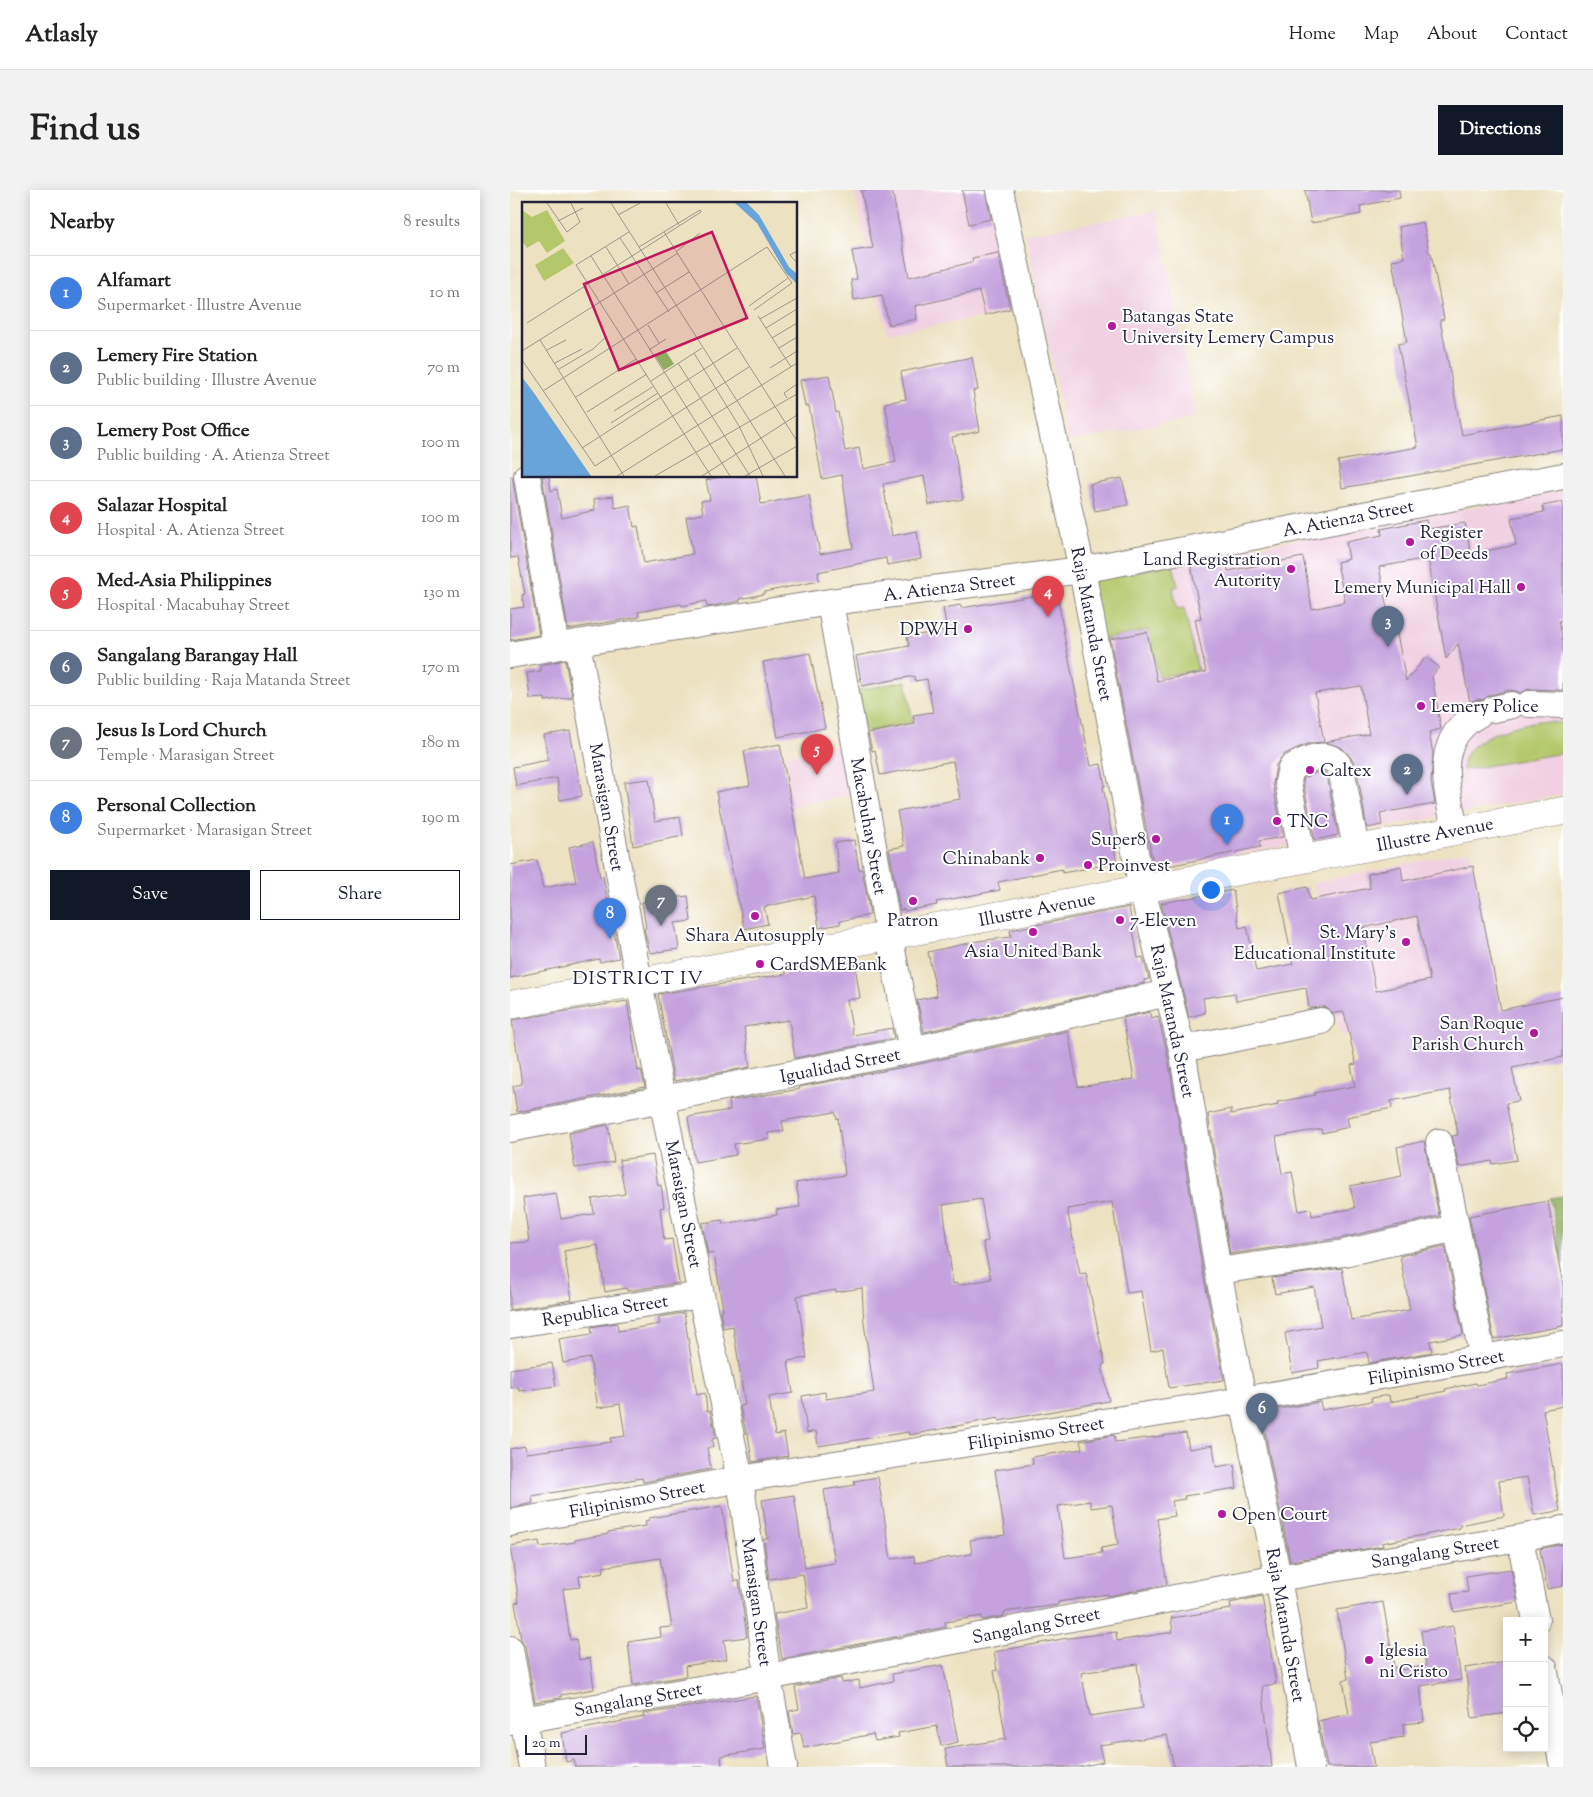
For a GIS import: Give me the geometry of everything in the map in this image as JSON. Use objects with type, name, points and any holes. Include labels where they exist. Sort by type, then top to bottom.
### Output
[{"type":"main road","name":"Illustre Avenue","points":[[510,1004],[639,982],[1563,811]]},
{"type":"street","name":"Raja Matanda Street","points":[[1000,190],[1082,570],[1142,889],[1182,1049],[1218,1271],[1278,1578],[1311,1767]]},
{"type":"street","points":[[510,465],[518,464],[522,469]]},
{"type":"street","name":"A. Atienza Street","points":[[510,655],[830,602],[1082,570],[1563,476]]},
{"type":"street","name":"Marasigan Street","points":[[526,478],[566,645],[639,982],[664,1100],[701,1295],[740,1479],[768,1677],[784,1767]]},
{"type":"street","name":"Macabuhay Street","points":[[830,602],[889,936],[912,1050]]},
{"type":"street","points":[[1454,830],[1446,779],[1446,760],[1454,735],[1463,724],[1504,708],[1563,705]]},
{"type":"street","points":[[1302,859],[1288,782],[1292,768],[1305,760],[1322,757],[1331,758],[1337,763],[1342,774],[1356,849]]},
{"type":"street","name":"Igualidad Street","points":[[510,1130],[912,1050],[1168,993]]},
{"type":"street","points":[[1182,1049],[1322,1021]]},
{"type":"street","points":[[1439,1142],[1483,1358]]},
{"type":"street","points":[[1218,1271],[1344,1253],[1456,1228]]},
{"type":"street","name":"Republica Street","points":[[510,1326],[701,1295]]},
{"type":"street","name":"Filipinismo Street","points":[[510,1523],[740,1479],[1243,1400],[1563,1344]]},
{"type":"street","name":"Sangalang Street","points":[[517,1720],[768,1677],[1278,1578],[1520,1538],[1563,1529]]},
{"type":"street","points":[[1520,1538],[1535,1617]]},
{"type":"street","points":[[510,1649],[517,1720],[532,1767]]},
{"type":"street","points":[[1548,1689],[1563,1767]]},
{"type":"shaded area","points":[[854,190],[994,190],[1019,311],[887,333]]},
{"type":"shaded area","name":"Batangas State University Lemery Campus","points":[[1157,211],[1196,418],[1068,442],[1026,234]]},
{"type":"shaded area","points":[[1563,491],[1563,794],[1151,871],[1094,576]]},
{"type":"shaded area","points":[[843,745],[849,795],[792,806],[786,755]]},
{"type":"shaded area","name":"St. Mary's Educational Institute","points":[[1470,850],[1499,1001],[1341,1036],[1314,883]]},
{"type":"green space","points":[[1173,564],[1178,586],[1173,588],[1177,609],[1184,608],[1198,670],[1159,677],[1149,630],[1101,640],[1092,580]]},
{"type":"green space","points":[[906,681],[913,722],[865,732],[858,690]]},
{"type":"green space","points":[[1538,721],[1563,723],[1563,753],[1463,770],[1464,759],[1470,749],[1479,741],[1503,730]]},
{"type":"green space","points":[[1563,1196],[1563,1264],[1550,1198]]},
{"type":"building","points":[[861,190],[892,190],[909,277],[973,262],[972,258],[998,253],[1010,309],[985,315],[979,291],[915,306],[917,319],[889,325],[882,295],[854,300],[851,280],[857,279],[852,251],[873,248]]},
{"type":"building","points":[[962,190],[985,190],[991,219],[969,224]]},
{"type":"building","points":[[1305,190],[1399,190],[1400,198],[1360,206],[1361,214],[1311,223]]},
{"type":"building","points":[[1423,222],[1444,319],[1440,320],[1462,435],[1563,416],[1563,449],[1342,488],[1338,461],[1418,447],[1398,344],[1407,342],[1392,260],[1404,258],[1399,227]]},
{"type":"building","points":[[972,357],[978,390],[973,391],[980,431],[952,437],[963,499],[929,505],[924,476],[883,484],[892,536],[917,531],[921,559],[887,565],[886,558],[818,572],[819,581],[764,592],[764,594],[740,599],[740,601],[707,607],[706,601],[682,606],[681,604],[638,612],[639,617],[568,629],[542,478],[549,478],[551,491],[557,489],[562,518],[595,510],[594,499],[613,496],[615,508],[630,505],[634,527],[638,526],[644,563],[693,554],[686,517],[703,514],[701,501],[710,500],[706,480],[716,478],[756,478],[761,504],[809,495],[820,554],[853,548],[842,475],[822,479],[809,406],[805,406],[800,380],[829,375],[845,451],[859,448],[863,469],[896,462],[885,403],[906,399],[901,372]]},
{"type":"building","points":[[510,476],[512,476],[539,635],[510,640],[510,609],[524,607],[522,595],[525,594],[518,557],[510,558]]},
{"type":"building","points":[[1122,478],[1128,505],[1095,511],[1090,484]]},
{"type":"building","points":[[1563,502],[1563,620],[1559,621],[1563,642],[1563,690],[1529,689],[1520,693],[1509,690],[1490,695],[1483,700],[1477,699],[1470,702],[1458,644],[1446,659],[1428,558],[1379,567],[1389,619],[1394,618],[1406,681],[1426,657],[1439,667],[1432,676],[1441,729],[1429,732],[1433,754],[1431,782],[1435,804],[1380,813],[1382,825],[1367,828],[1357,771],[1353,760],[1341,747],[1325,742],[1369,734],[1361,686],[1315,693],[1324,742],[1310,743],[1295,749],[1283,755],[1276,765],[1273,784],[1283,837],[1259,841],[1260,847],[1154,869],[1110,639],[1147,632],[1157,681],[1206,672],[1195,619],[1201,618],[1191,565],[1225,558],[1228,571],[1303,557],[1312,609],[1345,602],[1337,562],[1349,559],[1346,542],[1382,535],[1381,529],[1426,520],[1428,529],[1465,523],[1471,554],[1516,545],[1511,518],[1544,512],[1542,506]]},
{"type":"building","points":[[1057,592],[1065,641],[1091,766],[1101,764],[1105,786],[1103,786],[1117,863],[1062,873],[1062,869],[998,882],[1000,890],[936,902],[937,905],[905,911],[904,909],[900,910],[889,849],[904,846],[897,811],[960,799],[953,761],[880,775],[875,750],[872,751],[868,733],[915,724],[913,715],[933,712],[927,679],[915,681],[914,676],[862,686],[856,656],[909,646],[907,637],[947,630],[943,608],[961,605],[961,608]]},
{"type":"building","points":[[810,653],[825,728],[778,737],[763,662]]},
{"type":"building","points":[[565,660],[572,697],[545,701],[545,698],[530,699],[527,673],[541,671],[541,665]]},
{"type":"building","points":[[570,731],[582,796],[560,800],[557,778],[516,786],[513,767],[548,760],[544,735]]},
{"type":"building","points":[[780,744],[805,879],[839,873],[835,843],[854,840],[859,869],[862,869],[870,915],[840,921],[840,924],[819,928],[814,896],[764,907],[768,924],[744,929],[716,792],[750,785],[744,751]]},
{"type":"building","points":[[1318,772],[1325,772],[1327,776],[1338,835],[1315,840],[1303,782],[1304,778]]},
{"type":"building","points":[[649,779],[655,821],[680,817],[683,836],[633,846],[624,782]]},
{"type":"building","points":[[593,842],[600,877],[603,876],[619,958],[600,962],[599,959],[510,978],[510,865],[537,860],[543,888],[576,882],[569,847]]},
{"type":"building","points":[[1401,866],[1403,881],[1473,866],[1501,1010],[1563,997],[1563,1057],[1512,1068],[1519,1101],[1506,1103],[1517,1160],[1493,1164],[1492,1161],[1459,1167],[1452,1136],[1458,1135],[1450,1090],[1391,1101],[1392,1108],[1347,1117],[1349,1127],[1322,1133],[1321,1129],[1276,1137],[1282,1174],[1292,1172],[1299,1211],[1311,1209],[1312,1216],[1355,1208],[1350,1186],[1402,1176],[1397,1147],[1424,1141],[1439,1216],[1341,1238],[1230,1254],[1208,1114],[1231,1109],[1231,1114],[1278,1105],[1277,1102],[1315,1095],[1314,1093],[1355,1086],[1351,1065],[1356,1064],[1344,1012],[1333,1013],[1325,1007],[1309,1008],[1306,988],[1236,1001],[1235,993],[1203,998],[1205,1013],[1189,1017],[1161,903],[1233,890],[1239,928],[1247,926],[1256,971],[1293,964],[1279,893],[1307,887],[1310,900],[1370,888],[1368,874]],"holes":[[[1417,916],[1430,980],[1376,991],[1363,928]]]},
{"type":"building","points":[[688,896],[691,921],[675,923],[679,949],[650,953],[644,929],[646,928],[642,902]]},
{"type":"building","points":[[1129,907],[1138,958],[1143,957],[1149,979],[1144,980],[1144,983],[924,1032],[917,1000],[937,996],[928,952],[978,941],[1011,937],[1010,930]]},
{"type":"building","points":[[854,958],[860,998],[847,1000],[853,1035],[892,1028],[894,1038],[795,1058],[789,1020],[744,1027],[750,1067],[674,1081],[658,994],[786,974],[786,971]]},
{"type":"building","points":[[627,1001],[638,1071],[641,1070],[645,1087],[517,1112],[513,1086],[522,1084],[512,1020]]},
{"type":"building","points":[[1150,1012],[1151,1018],[1158,1016],[1167,1052],[1203,1273],[1224,1380],[1169,1388],[1163,1348],[1151,1351],[1141,1291],[1127,1293],[1112,1202],[1067,1209],[1080,1274],[1086,1273],[1105,1364],[1102,1365],[1109,1401],[999,1421],[998,1418],[910,1435],[909,1432],[818,1446],[816,1431],[807,1433],[802,1396],[825,1392],[826,1399],[874,1392],[864,1323],[862,1288],[797,1296],[807,1358],[788,1361],[793,1393],[769,1397],[775,1435],[784,1433],[788,1456],[752,1462],[748,1433],[746,1433],[740,1406],[745,1405],[733,1326],[723,1328],[720,1311],[723,1310],[714,1253],[708,1254],[702,1223],[722,1220],[723,1224],[777,1215],[776,1210],[800,1207],[796,1183],[845,1175],[838,1118],[835,1112],[782,1121],[784,1131],[768,1133],[769,1139],[734,1144],[736,1155],[695,1162],[688,1117],[730,1110],[729,1101],[800,1089],[799,1087],[915,1065],[1068,1031],[1078,1087],[1134,1079],[1123,1018]],"holes":[[[981,1199],[988,1241],[983,1242],[991,1279],[958,1285],[958,1283],[953,1284],[943,1205]]]},
{"type":"building","points":[[608,1125],[614,1162],[575,1168],[569,1133]]},
{"type":"building","points":[[653,1155],[658,1186],[661,1185],[664,1207],[660,1208],[664,1240],[672,1239],[679,1283],[627,1291],[626,1288],[605,1292],[598,1245],[564,1251],[572,1300],[510,1310],[510,1243],[529,1242],[523,1198],[556,1193],[561,1219],[594,1214],[592,1199],[625,1194],[619,1160]]},
{"type":"building","points":[[1548,1201],[1563,1286],[1563,1326],[1494,1339],[1469,1216]]},
{"type":"building","points":[[1445,1246],[1463,1335],[1430,1341],[1432,1352],[1369,1363],[1367,1352],[1318,1361],[1319,1368],[1292,1373],[1285,1333],[1321,1326],[1314,1287],[1275,1294],[1272,1278],[1342,1268],[1351,1320],[1410,1310],[1400,1256]]},
{"type":"building","points":[[684,1313],[697,1395],[705,1393],[707,1411],[710,1411],[716,1438],[712,1439],[713,1447],[707,1448],[711,1469],[643,1482],[642,1478],[532,1496],[533,1503],[510,1508],[510,1449],[525,1446],[526,1453],[611,1442],[610,1438],[625,1436],[620,1404],[598,1408],[590,1358],[563,1363],[559,1339],[592,1334],[591,1327],[617,1323],[618,1331],[660,1324],[658,1317]]},
{"type":"building","points":[[552,1363],[556,1386],[519,1391],[519,1387],[510,1388],[510,1369]]},
{"type":"building","points":[[1563,1364],[1563,1406],[1543,1410],[1560,1511],[1534,1515],[1527,1477],[1499,1481],[1504,1516],[1460,1525],[1460,1528],[1382,1543],[1383,1546],[1290,1561],[1261,1412],[1320,1402],[1322,1410],[1372,1401],[1371,1398],[1389,1395],[1390,1402],[1446,1391],[1445,1389],[1508,1379],[1507,1374]]},
{"type":"building","points":[[1186,1433],[1189,1449],[1213,1445],[1216,1467],[1234,1464],[1237,1488],[1184,1496],[1185,1499],[1172,1501],[1175,1516],[1157,1519],[1167,1584],[1108,1596],[1108,1594],[1058,1602],[1058,1605],[1004,1612],[1004,1616],[982,1620],[982,1616],[945,1622],[946,1627],[782,1659],[774,1614],[808,1608],[803,1574],[769,1579],[764,1539],[768,1539],[762,1500],[794,1495],[805,1568],[835,1563],[824,1490],[855,1485],[854,1481],[878,1477],[891,1559],[914,1556],[915,1563],[972,1554],[970,1540],[1005,1535],[995,1470],[1033,1464],[1032,1457],[1082,1449],[1080,1441],[1114,1435],[1115,1442]],"holes":[[[1090,1501],[1091,1508],[1112,1505],[1118,1545],[1101,1548],[1102,1553],[1065,1558],[1058,1506]]]},
{"type":"building","points":[[722,1506],[734,1581],[739,1581],[747,1637],[724,1640],[727,1659],[685,1666],[686,1676],[633,1685],[628,1642],[661,1637],[660,1628],[672,1627],[660,1558],[603,1567],[604,1572],[579,1576],[580,1587],[563,1589],[570,1640],[576,1639],[579,1660],[590,1658],[594,1689],[561,1695],[561,1698],[535,1702],[515,1603],[519,1602],[510,1546],[539,1541],[540,1547],[575,1542],[575,1540],[608,1534],[608,1532],[646,1526],[645,1521],[649,1520],[649,1518]]},
{"type":"building","points":[[1563,1544],[1563,1586],[1547,1589],[1540,1549]]},
{"type":"building","points":[[1511,1569],[1517,1602],[1454,1612],[1451,1594],[1468,1592],[1466,1576]]},
{"type":"building","points":[[1262,1596],[1276,1684],[1262,1686],[1272,1767],[1174,1767],[1167,1735],[1099,1745],[1103,1762],[1079,1767],[948,1767],[945,1749],[1006,1739],[994,1671],[997,1670],[994,1652],[1062,1639],[1116,1632],[1117,1641],[1173,1632],[1171,1618],[1231,1609],[1230,1603]],"holes":[[[1137,1664],[1143,1708],[1090,1716],[1081,1673]]]},
{"type":"building","points":[[1383,1602],[1395,1671],[1426,1666],[1421,1631],[1453,1626],[1461,1680],[1420,1686],[1424,1722],[1403,1724],[1404,1737],[1370,1742],[1374,1767],[1327,1767],[1318,1721],[1349,1714],[1343,1680],[1348,1679],[1337,1610]]},
{"type":"building","points":[[1503,1663],[1503,1714],[1472,1718],[1465,1668]]},
{"type":"building","points":[[943,1665],[958,1742],[941,1746],[937,1726],[898,1733],[899,1737],[875,1741],[873,1734],[804,1748],[801,1733],[793,1734],[789,1711],[799,1709],[795,1687],[841,1678],[842,1683],[859,1680],[860,1688],[893,1681],[892,1674]]},
{"type":"building","points":[[756,1696],[765,1749],[721,1756],[722,1767],[575,1767],[574,1760],[566,1762],[562,1733],[644,1717],[643,1714]]},
{"type":"place","name":"Batangas State University Lemery Campus","points":[[1112,326]]},
{"type":"place","name":"Register of Deeds","points":[[1410,542]]},
{"type":"place","name":"Land Registration Autority","points":[[1291,569]]},
{"type":"place","name":"Lemery Municipal Hall","points":[[1521,587]]},
{"type":"place","name":"Salazar Hospital","points":[[1048,617]]},
{"type":"place","name":"DPWH","points":[[968,629]]},
{"type":"place","name":"Lemery Post Office","points":[[1388,647]]},
{"type":"place","name":"Lemery Police","points":[[1421,706]]},
{"type":"place","name":"Caltex","points":[[1310,770]]},
{"type":"place","name":"Med-Asia Philippines","points":[[817,775]]},
{"type":"place","name":"Lemery Fire Station","points":[[1407,795]]},
{"type":"place","name":"TNC","points":[[1277,821]]},
{"type":"place","name":"Super8","points":[[1156,839]]},
{"type":"place","name":"Alfamart","points":[[1227,845]]},
{"type":"place","name":"Chinabank","points":[[1040,858]]},
{"type":"place","name":"Proinvest","points":[[1088,865]]},
{"type":"place","name":"Patron","points":[[913,901]]},
{"type":"place","name":"Shara Autosupply","points":[[755,916]]},
{"type":"place","name":"7-Eleven","points":[[1120,920]]},
{"type":"place","name":"Jesus Is Lord Church","points":[[661,926]]},
{"type":"place","name":"Asia United Bank","points":[[1033,932]]},
{"type":"place","name":"Personal Collection","points":[[610,939]]},
{"type":"place","name":"St. Mary's Educational Institute","points":[[1406,942]]},
{"type":"place","name":"CardSMEBank","points":[[760,964]]},
{"type":"place","name":"San Roque Parish Church","points":[[1534,1033]]},
{"type":"place","name":"Sangalang Barangay Hall","points":[[1262,1434]]},
{"type":"place","name":"Open Court","points":[[1222,1514]]},
{"type":"place","name":"Iglesia ni Cristo","points":[[1369,1660]]},
{"type":"district","name":"DISTRICT IV","points":[[638,977]]}]
